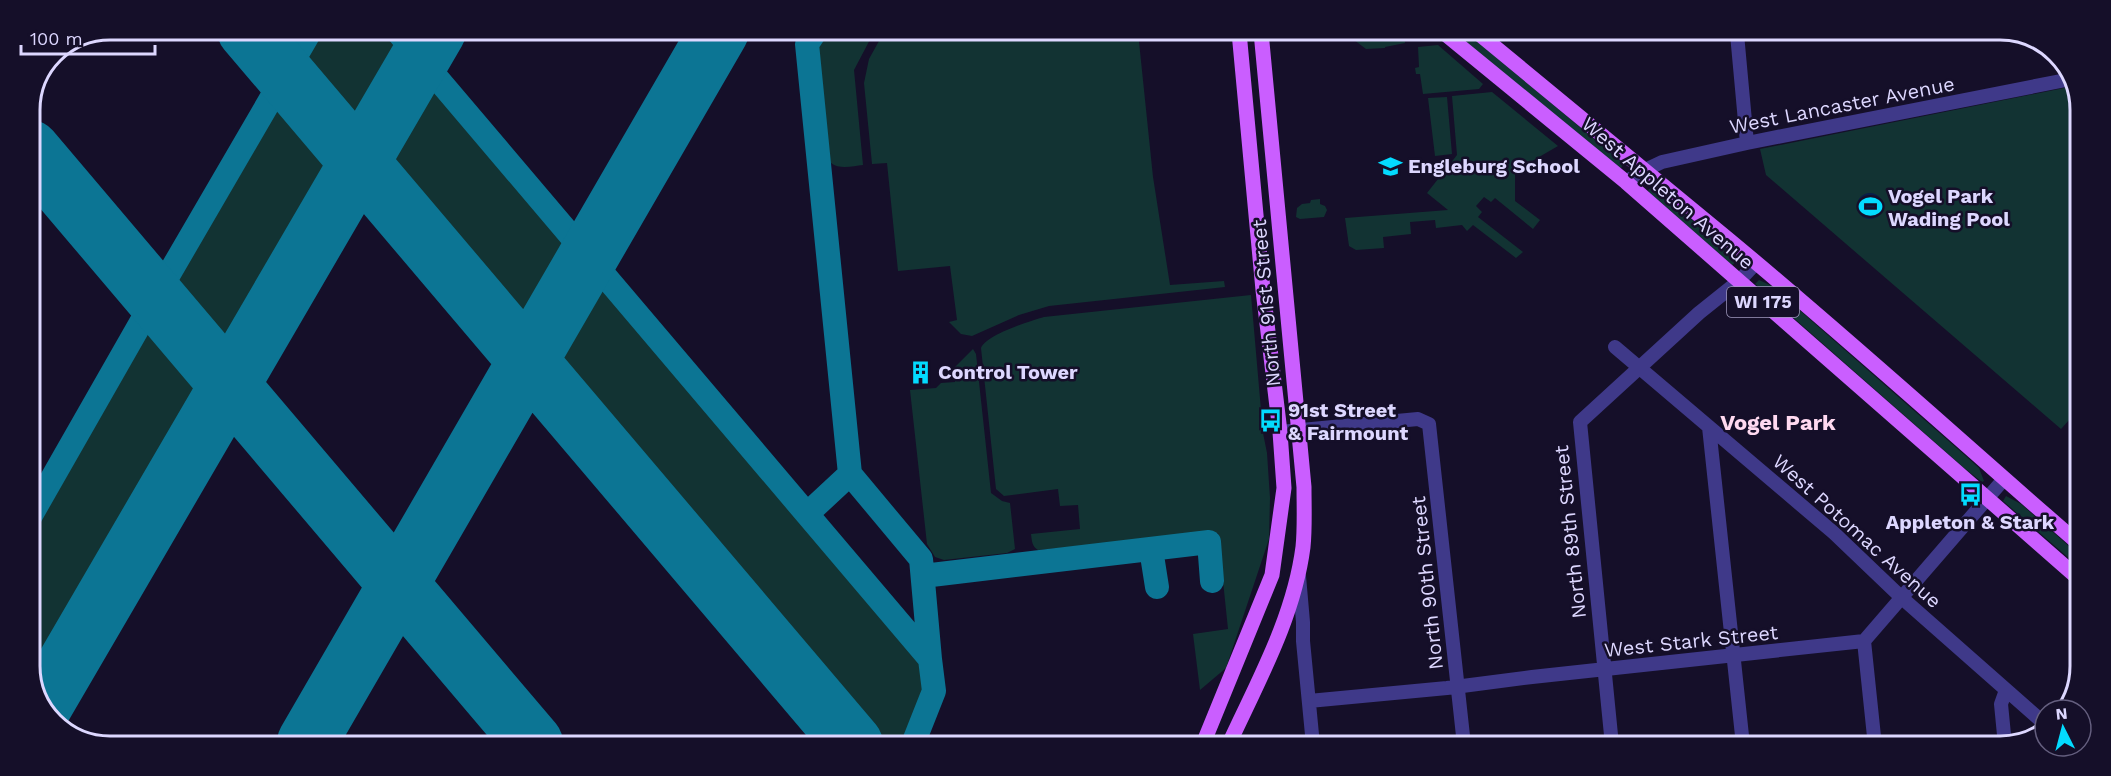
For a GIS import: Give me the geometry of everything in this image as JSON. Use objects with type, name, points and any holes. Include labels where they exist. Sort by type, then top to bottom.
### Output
[{"type":"main road","name":"North 91st Street","points":[[1240,40],[1284,488],[1272,575]]},
{"type":"main road","name":"North 91st Street","points":[[1262,40],[1304,488],[1303,546],[1298,569]]},
{"type":"main road","name":"West Appleton Avenue","points":[[1453,40],[1626,182],[2070,571]]},
{"type":"main road","name":"West Appleton Avenue","points":[[1486,40],[1835,330],[2070,536]]},
{"type":"main road","points":[[1233,736],[1264,670],[1286,614],[1298,569]]},
{"type":"main road","points":[[1272,575],[1278,602],[1286,614]]},
{"type":"main road","points":[[1207,736],[1272,575]]},
{"type":"street","points":[[1738,40],[1747,143]]},
{"type":"street","name":"West Lancaster Avenue","points":[[1626,182],[1662,162],[2064,80]]},
{"type":"street","points":[[1639,367],[1699,313],[1739,281],[1756,263]]},
{"type":"street","name":"West Potomac Avenue","points":[[1615,347],[1834,533],[1902,598],[2033,714]]},
{"type":"street","name":"North 89th Street","points":[[1611,736],[1580,422],[1639,367]]},
{"type":"street","name":"North 90th Street","points":[[1299,430],[1418,419],[1429,424],[1463,736]]},
{"type":"street","points":[[1709,427],[1742,736]]},
{"type":"street","points":[[1280,432],[1299,430]]},
{"type":"street","points":[[1874,736],[1864,641],[2004,479]]},
{"type":"street","name":"North 91st Street","points":[[1298,569],[1303,622],[1302,642],[1312,736]]},
{"type":"street","name":"North 91st Street","points":[[1286,614],[1302,642]]},
{"type":"street","name":"West Stark Street","points":[[1309,701],[1458,687],[1864,641]]},
{"type":"street","points":[[2004,736],[2001,704],[2006,690]]},
{"type":"green space","points":[[315,40],[392,40],[396,48],[397,62],[371,111],[358,125],[346,120],[305,75],[306,57]]},
{"type":"green space","points":[[820,40],[870,40],[854,70],[863,165],[838,166],[831,163],[827,156],[817,72]]},
{"type":"green space","points":[[880,40],[1139,40],[1153,177],[1170,285],[1224,281],[1225,287],[1049,306],[1019,315],[972,336],[961,334],[949,322],[957,320],[950,266],[898,271],[887,163],[872,164],[864,83],[869,59]]},
{"type":"green space","points":[[1354,40],[1405,40],[1405,43],[1385,48],[1366,49]]},
{"type":"green space","points":[[1461,40],[1475,40],[1624,164],[1621,168],[1614,166]]},
{"type":"green space","points":[[1438,45],[1483,84],[1479,89],[1423,94],[1420,74],[1416,74],[1415,68],[1419,67],[1418,47]]},
{"type":"green space","points":[[432,88],[560,236],[564,245],[567,256],[565,265],[540,310],[530,322],[517,321],[512,316],[388,170],[385,156],[391,139],[417,94]]},
{"type":"green space","points":[[2067,88],[2070,105],[2070,419],[2061,429],[1766,175],[1760,149]]},
{"type":"green space","points":[[1492,92],[1558,146],[1515,171],[1515,201],[1540,220],[1533,229],[1495,198],[1491,202],[1484,197],[1476,206],[1482,212],[1478,217],[1523,252],[1516,258],[1473,225],[1467,231],[1462,225],[1436,228],[1435,220],[1410,222],[1411,234],[1383,237],[1384,248],[1356,250],[1349,246],[1345,218],[1448,210],[1427,193],[1457,155],[1452,96]]},
{"type":"green space","points":[[1447,97],[1452,154],[1435,156],[1428,98]]},
{"type":"green space","points":[[287,103],[331,152],[335,159],[333,176],[237,342],[233,347],[221,349],[213,344],[178,303],[174,295],[176,279],[266,123],[278,105]]},
{"type":"green space","points":[[1652,187],[1726,248],[1736,262],[1732,265],[1650,197],[1648,190]]},
{"type":"green space","points":[[1320,199],[1320,204],[1327,210],[1324,217],[1300,219],[1296,217],[1297,208],[1302,204]]},
{"type":"green space","points":[[1759,280],[1772,286],[1968,458],[1979,468],[1984,481],[1982,482],[1963,467],[1755,284]]},
{"type":"green space","points":[[592,286],[602,288],[613,298],[915,653],[923,678],[923,689],[918,710],[906,736],[868,736],[558,371],[552,356],[554,345],[586,291]]},
{"type":"green space","points":[[1251,295],[1263,433],[1267,453],[1270,498],[1269,539],[1226,668],[1200,690],[1193,634],[1228,629],[1217,550],[1220,548],[1218,533],[1038,550],[1033,544],[1031,534],[1080,529],[1078,505],[1060,506],[1058,489],[1004,496],[996,489],[981,348],[999,334],[1044,317]]},
{"type":"green space","points":[[157,327],[198,373],[204,388],[204,396],[42,677],[41,510],[146,331]]},
{"type":"green space","points":[[973,349],[976,354],[991,493],[1002,501],[1010,503],[1015,549],[1007,553],[944,560],[935,557],[927,544],[910,390],[936,388],[941,383],[955,382],[954,368]]},
{"type":"green space","points":[[2006,496],[2021,504],[2070,547],[2070,559],[2003,501]]},
{"type":"water","name":"Vogel Park Wading Pool","points":[[1870,193],[1880,196],[1883,206],[1880,216],[1870,219],[1860,216],[1857,206],[1860,196]]},
{"type":"taxiway","points":[[41,498],[305,40]]},
{"type":"taxiway","points":[[405,40],[930,659],[934,691],[916,736]]},
{"type":"taxiway","points":[[810,40],[807,44],[850,474],[921,559],[930,659]]},
{"type":"taxiway","points":[[527,362],[589,256]]},
{"type":"taxiway","points":[[807,514],[850,474]]},
{"type":"taxiway","points":[[923,576],[1209,542],[1212,581]]},
{"type":"taxiway","points":[[1151,549],[1157,587]]},
{"type":"runway","points":[[255,40],[846,736]]},
{"type":"runway","points":[[48,697],[431,40]]},
{"type":"runway","points":[[310,736],[714,40]]},
{"type":"runway","points":[[41,163],[527,736]]},
{"type":"place","name":"Engleburg School","points":[[1390,166]]},
{"type":"place","name":"Vogel Park Wading Pool","points":[[1870,207]]},
{"type":"place","name":"Control Tower","points":[[920,372]]},
{"type":"place","name":"91st Street & Fairmount","points":[[1270,421]]},
{"type":"place","name":"Appleton & Stark","points":[[1970,495]]},
{"type":"district","name":"Vogel Park","points":[[1778,422]]}]
